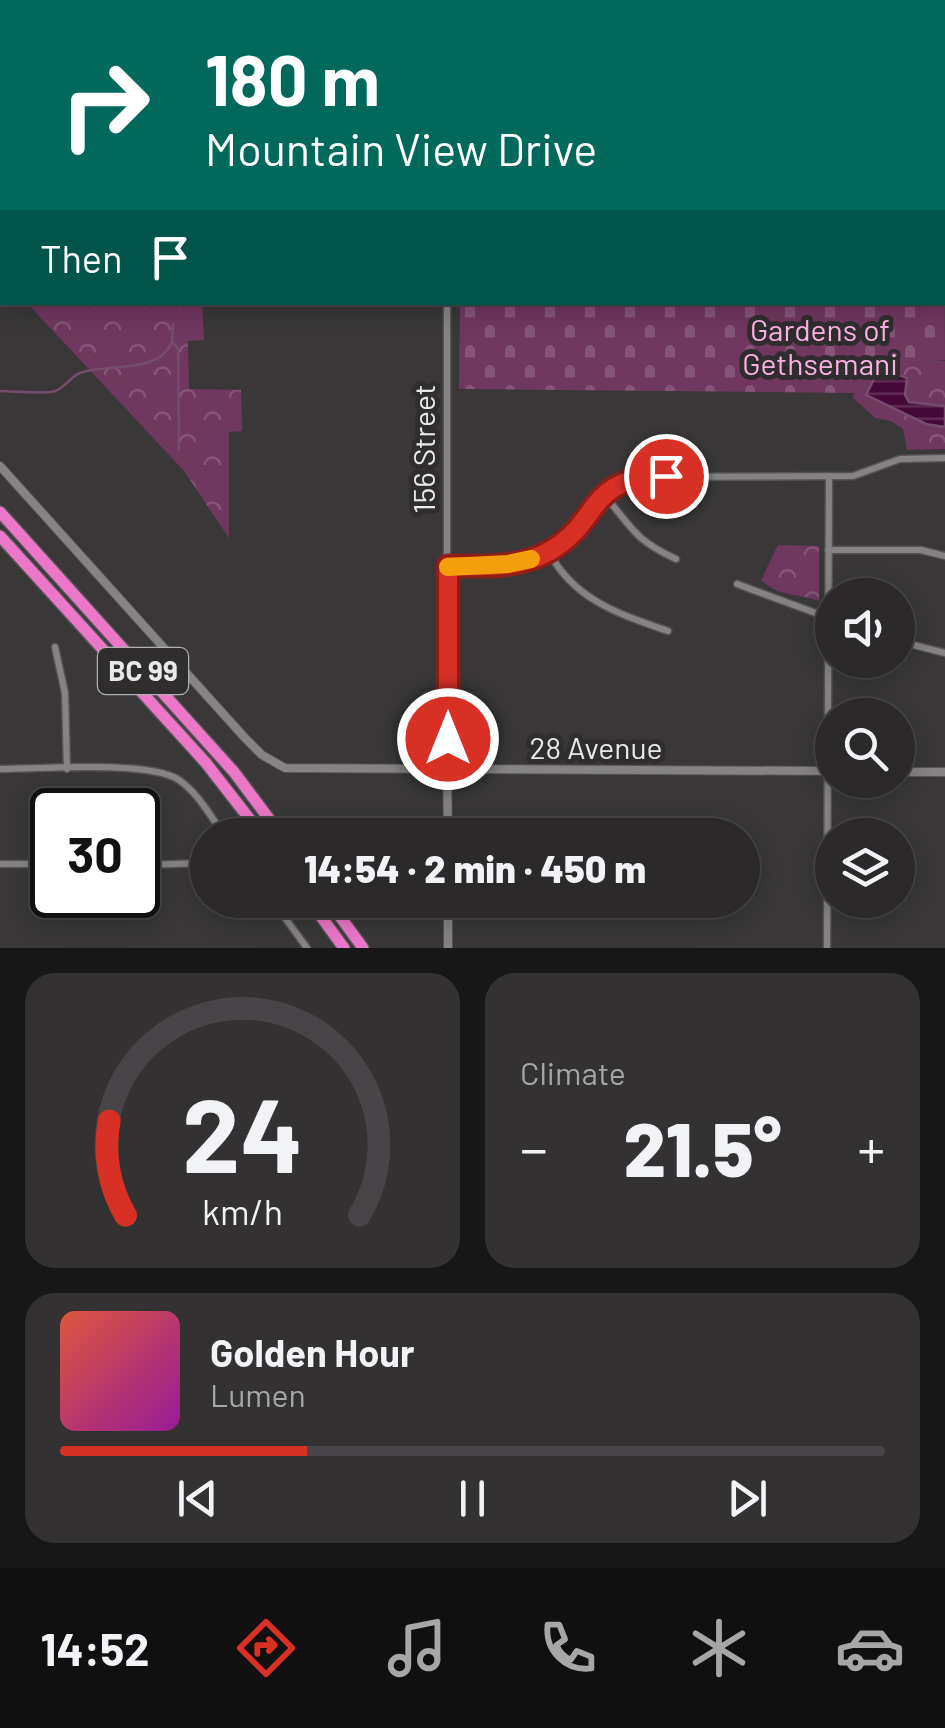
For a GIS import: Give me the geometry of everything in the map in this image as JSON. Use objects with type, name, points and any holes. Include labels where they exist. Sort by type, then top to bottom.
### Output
[{"type":"highway","name":"BC 99","points":[[0,512],[218,754],[268,818]]},
{"type":"highway","name":"BC 99","points":[[0,536],[206,763],[249,818]]},
{"type":"highway","points":[[322,918],[344,948]]},
{"type":"highway","points":[[342,918],[364,948]]},
{"type":"street","name":"156 Street","points":[[447,305],[448,818]]},
{"type":"street","points":[[448,566],[508,564],[549,552],[579,526],[604,495],[637,477],[853,476],[900,459],[945,458]]},
{"type":"street","name":"28 Avenue","points":[[0,466],[274,764],[300,770],[815,771]]},
{"type":"street","points":[[829,476],[829,578]]},
{"type":"street","points":[[604,495],[647,545],[676,559]]},
{"type":"street","points":[[828,550],[921,550],[945,556]]},
{"type":"street","points":[[549,552],[569,581],[598,604],[668,631]]},
{"type":"street","points":[[737,584],[815,613]]},
{"type":"street","points":[[915,645],[945,653]]},
{"type":"street","points":[[55,646],[65,693],[67,768]]},
{"type":"street","points":[[0,769],[145,770],[179,780],[210,818]]},
{"type":"street","points":[[915,772],[945,772]]},
{"type":"street","points":[[827,948],[830,798]]},
{"type":"street","points":[[160,864],[190,863]]},
{"type":"street","points":[[0,864],[30,864]]},
{"type":"street","points":[[285,918],[307,948]]},
{"type":"street","points":[[448,918],[448,948]]},
{"type":"green space","points":[[29,305],[202,305],[204,340],[188,341],[189,389],[241,390],[242,431],[229,432],[229,538],[184,471]]},
{"type":"green space","name":"Gardens of Gethsemani","points":[[460,305],[945,305],[945,360],[871,367],[860,376],[853,393],[459,389]]},
{"type":"green space","points":[[945,361],[945,449],[907,450],[903,429],[891,421],[875,418],[853,398],[856,384],[875,367]]},
{"type":"green space","points":[[778,545],[819,546],[815,600],[781,592],[761,580]]},
{"type":"shaded area","points":[[896,374],[907,378],[905,395],[909,402],[945,406],[945,427],[926,424],[866,395],[874,379]]},
{"type":"waterway","points":[[173,324],[172,342],[178,348],[179,450]]},
{"type":"waterway","points":[[0,391],[55,391],[80,373],[156,359],[172,342]]},
{"type":"slow traffic","points":[[448,567],[531,559]]},
{"type":"route","points":[[448,739],[448,566],[508,564],[535,558],[549,552],[579,526],[609,490],[637,477],[666,476]]}]
